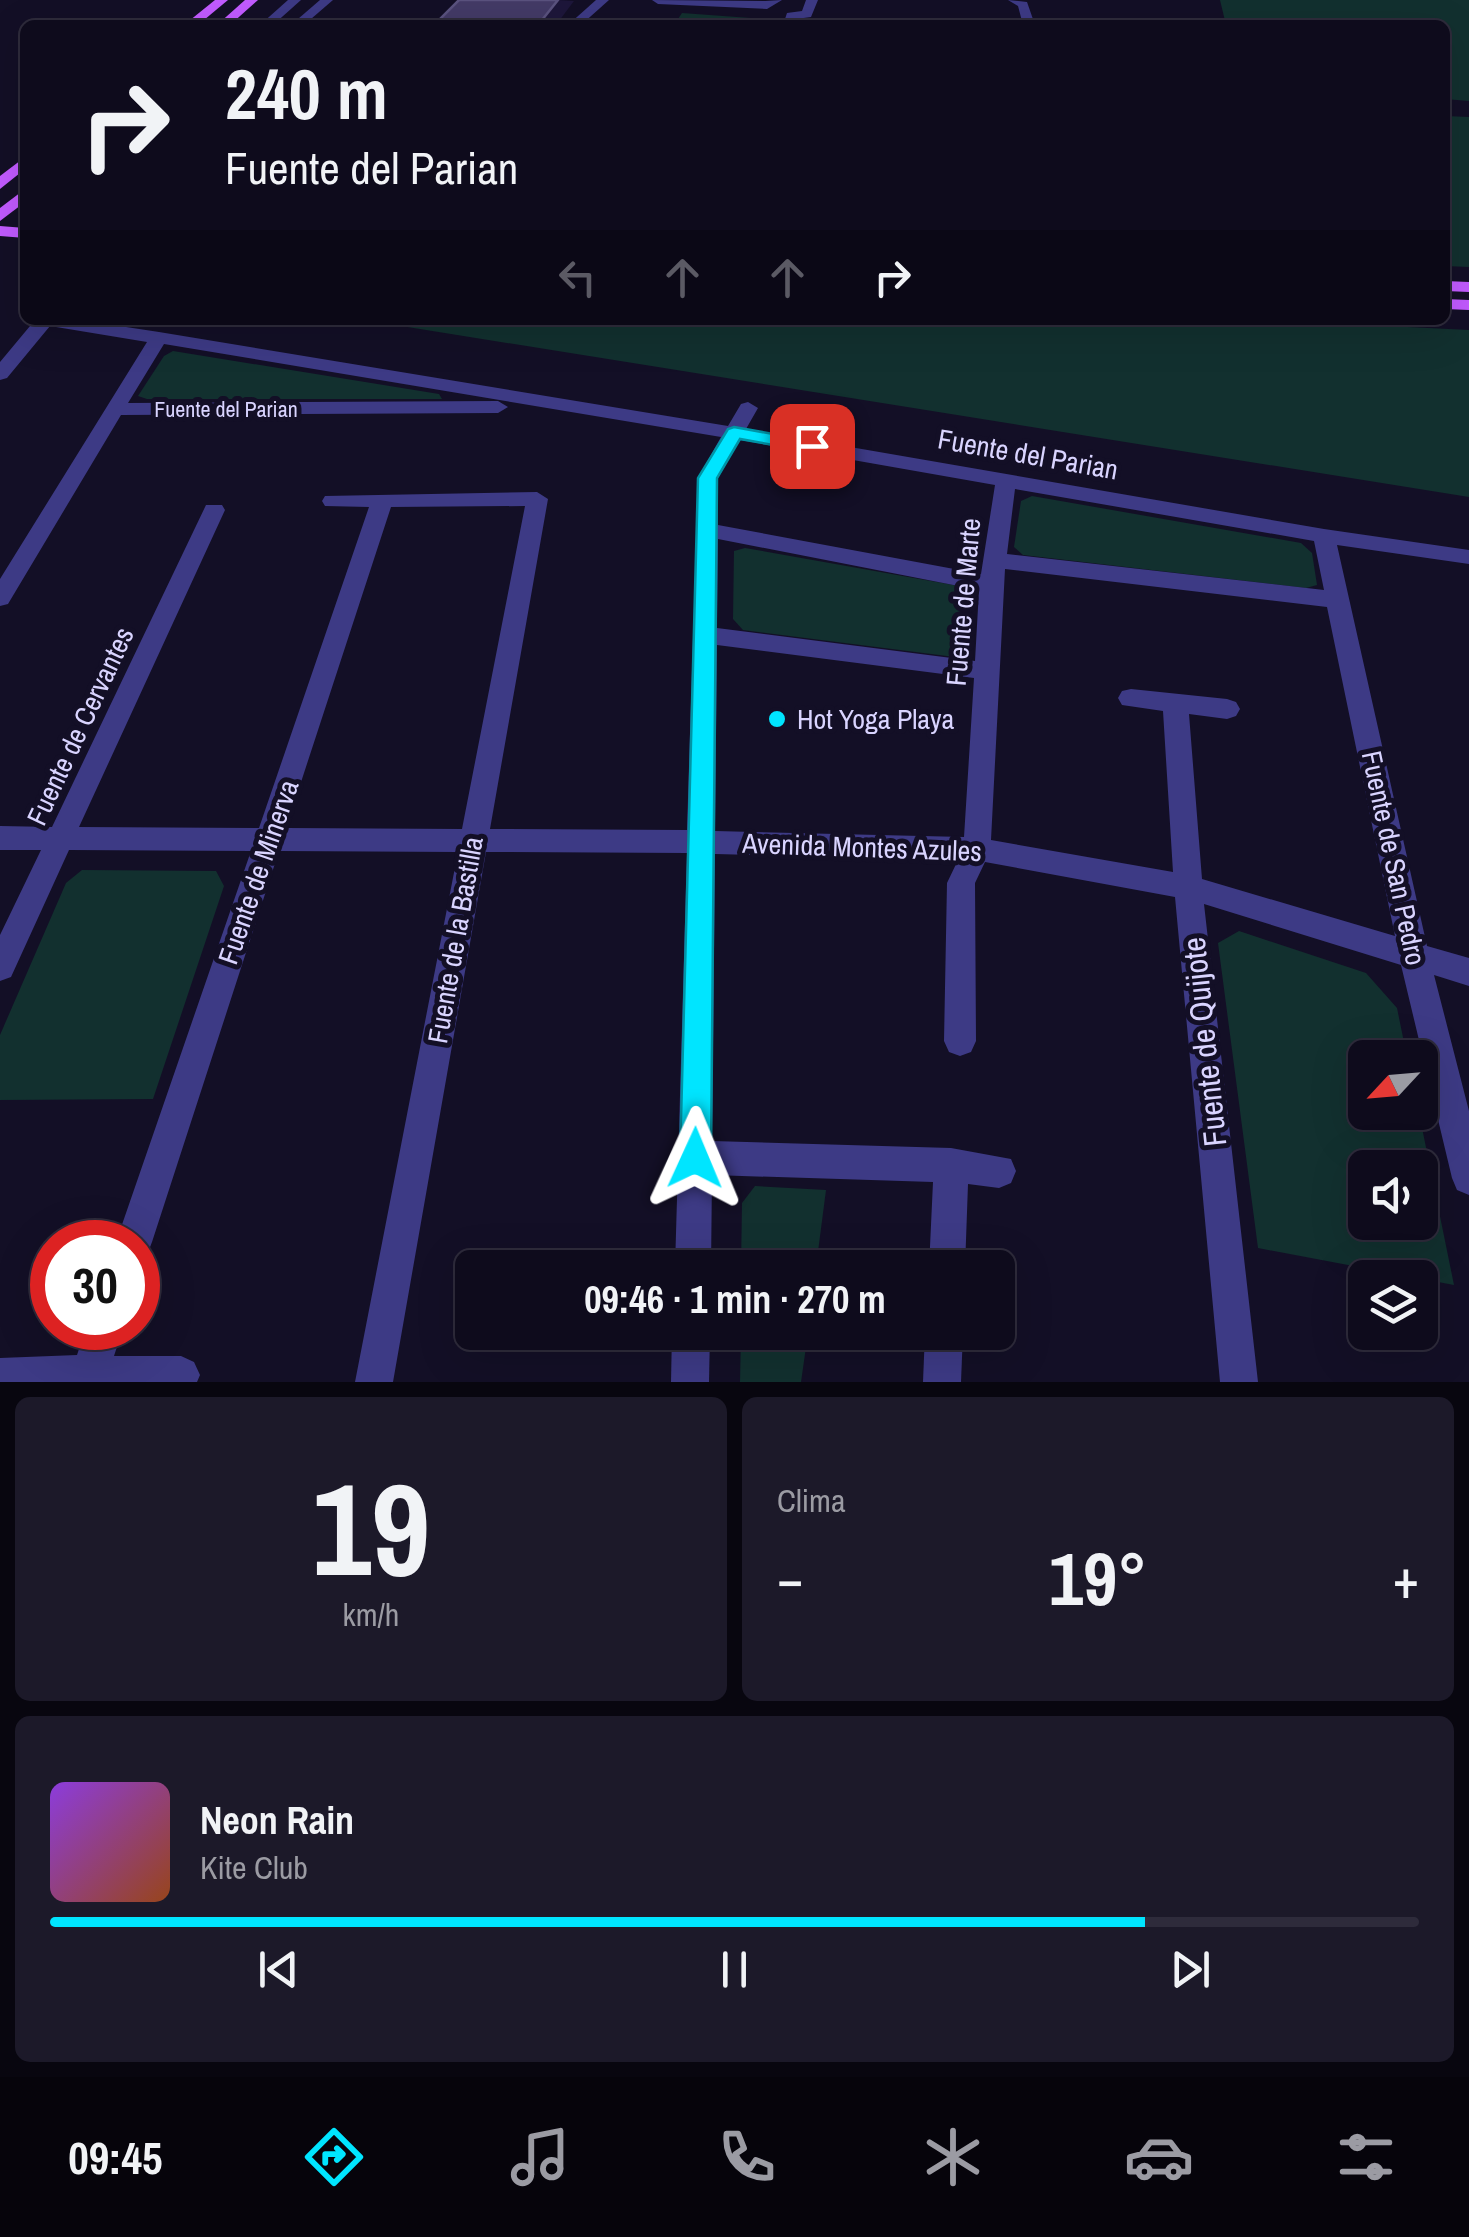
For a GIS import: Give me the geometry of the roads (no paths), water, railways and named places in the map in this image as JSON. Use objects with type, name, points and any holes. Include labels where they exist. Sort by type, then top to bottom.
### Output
[{"type":"main road","points":[[196,20],[222,0]]},
{"type":"main road","points":[[228,20],[252,0]]},
{"type":"main road","points":[[0,184],[20,166]]},
{"type":"main road","points":[[1,218],[20,199]]},
{"type":"street","points":[[272,20],[295,0]]},
{"type":"street","points":[[304,20],[326,0]]},
{"type":"street","points":[[580,20],[604,0]]},
{"type":"street","points":[[663,3],[767,5],[776,0]]},
{"type":"street","points":[[790,20],[790,16],[807,14],[812,0]]},
{"type":"street","points":[[1014,0],[1023,4],[1028,20]]},
{"type":"street","points":[[0,374],[42,325]]},
{"type":"street","name":"Fuente del Parian","points":[[81,325],[578,406],[741,420],[1006,480],[1324,536],[1469,557]]},
{"type":"street","points":[[0,598],[159,336]]},
{"type":"street","name":"Fuente del Parian","points":[[114,409],[578,406]]},
{"type":"street","points":[[693,1250],[708,478],[741,420]]},
{"type":"street","name":"Fuente de Marte","points":[[960,1041],[962,883],[977,848],[992,572],[1006,480]]},
{"type":"street","name":"Fuente de la Bastilla","points":[[374,1382],[536,499],[382,501]]},
{"type":"street","points":[[333,502],[382,501]]},
{"type":"street","name":"Fuente de Minerva","points":[[141,1220],[382,501]]},
{"type":"street","name":"Fuente de Cervantes","points":[[0,966],[214,510]]},
{"type":"street","points":[[707,530],[992,572],[1338,600]]},
{"type":"street","name":"Fuente de San Pedro","points":[[1324,536],[1414,956],[1469,1178]]},
{"type":"street","points":[[705,635],[986,672]]},
{"type":"street","points":[[1132,698],[1227,709]]},
{"type":"street","name":"Fuente de Quijote","points":[[1176,702],[1188,887],[1239,1382]]},
{"type":"street","name":"Avenida Montes Azules","points":[[0,838],[702,842],[977,848],[1188,887],[1469,972]]},
{"type":"street","points":[[695,1158],[999,1171]]},
{"type":"street","points":[[948,1250],[951,1166]]},
{"type":"street","points":[[90,1374],[98,1350]]},
{"type":"street","points":[[690,1382],[691,1350]]},
{"type":"street","points":[[942,1382],[943,1350]]},
{"type":"street","points":[[7,1374],[181,1374]]},
{"type":"place","name":"Hot Yoga Playa","points":[[777,719]]}]
